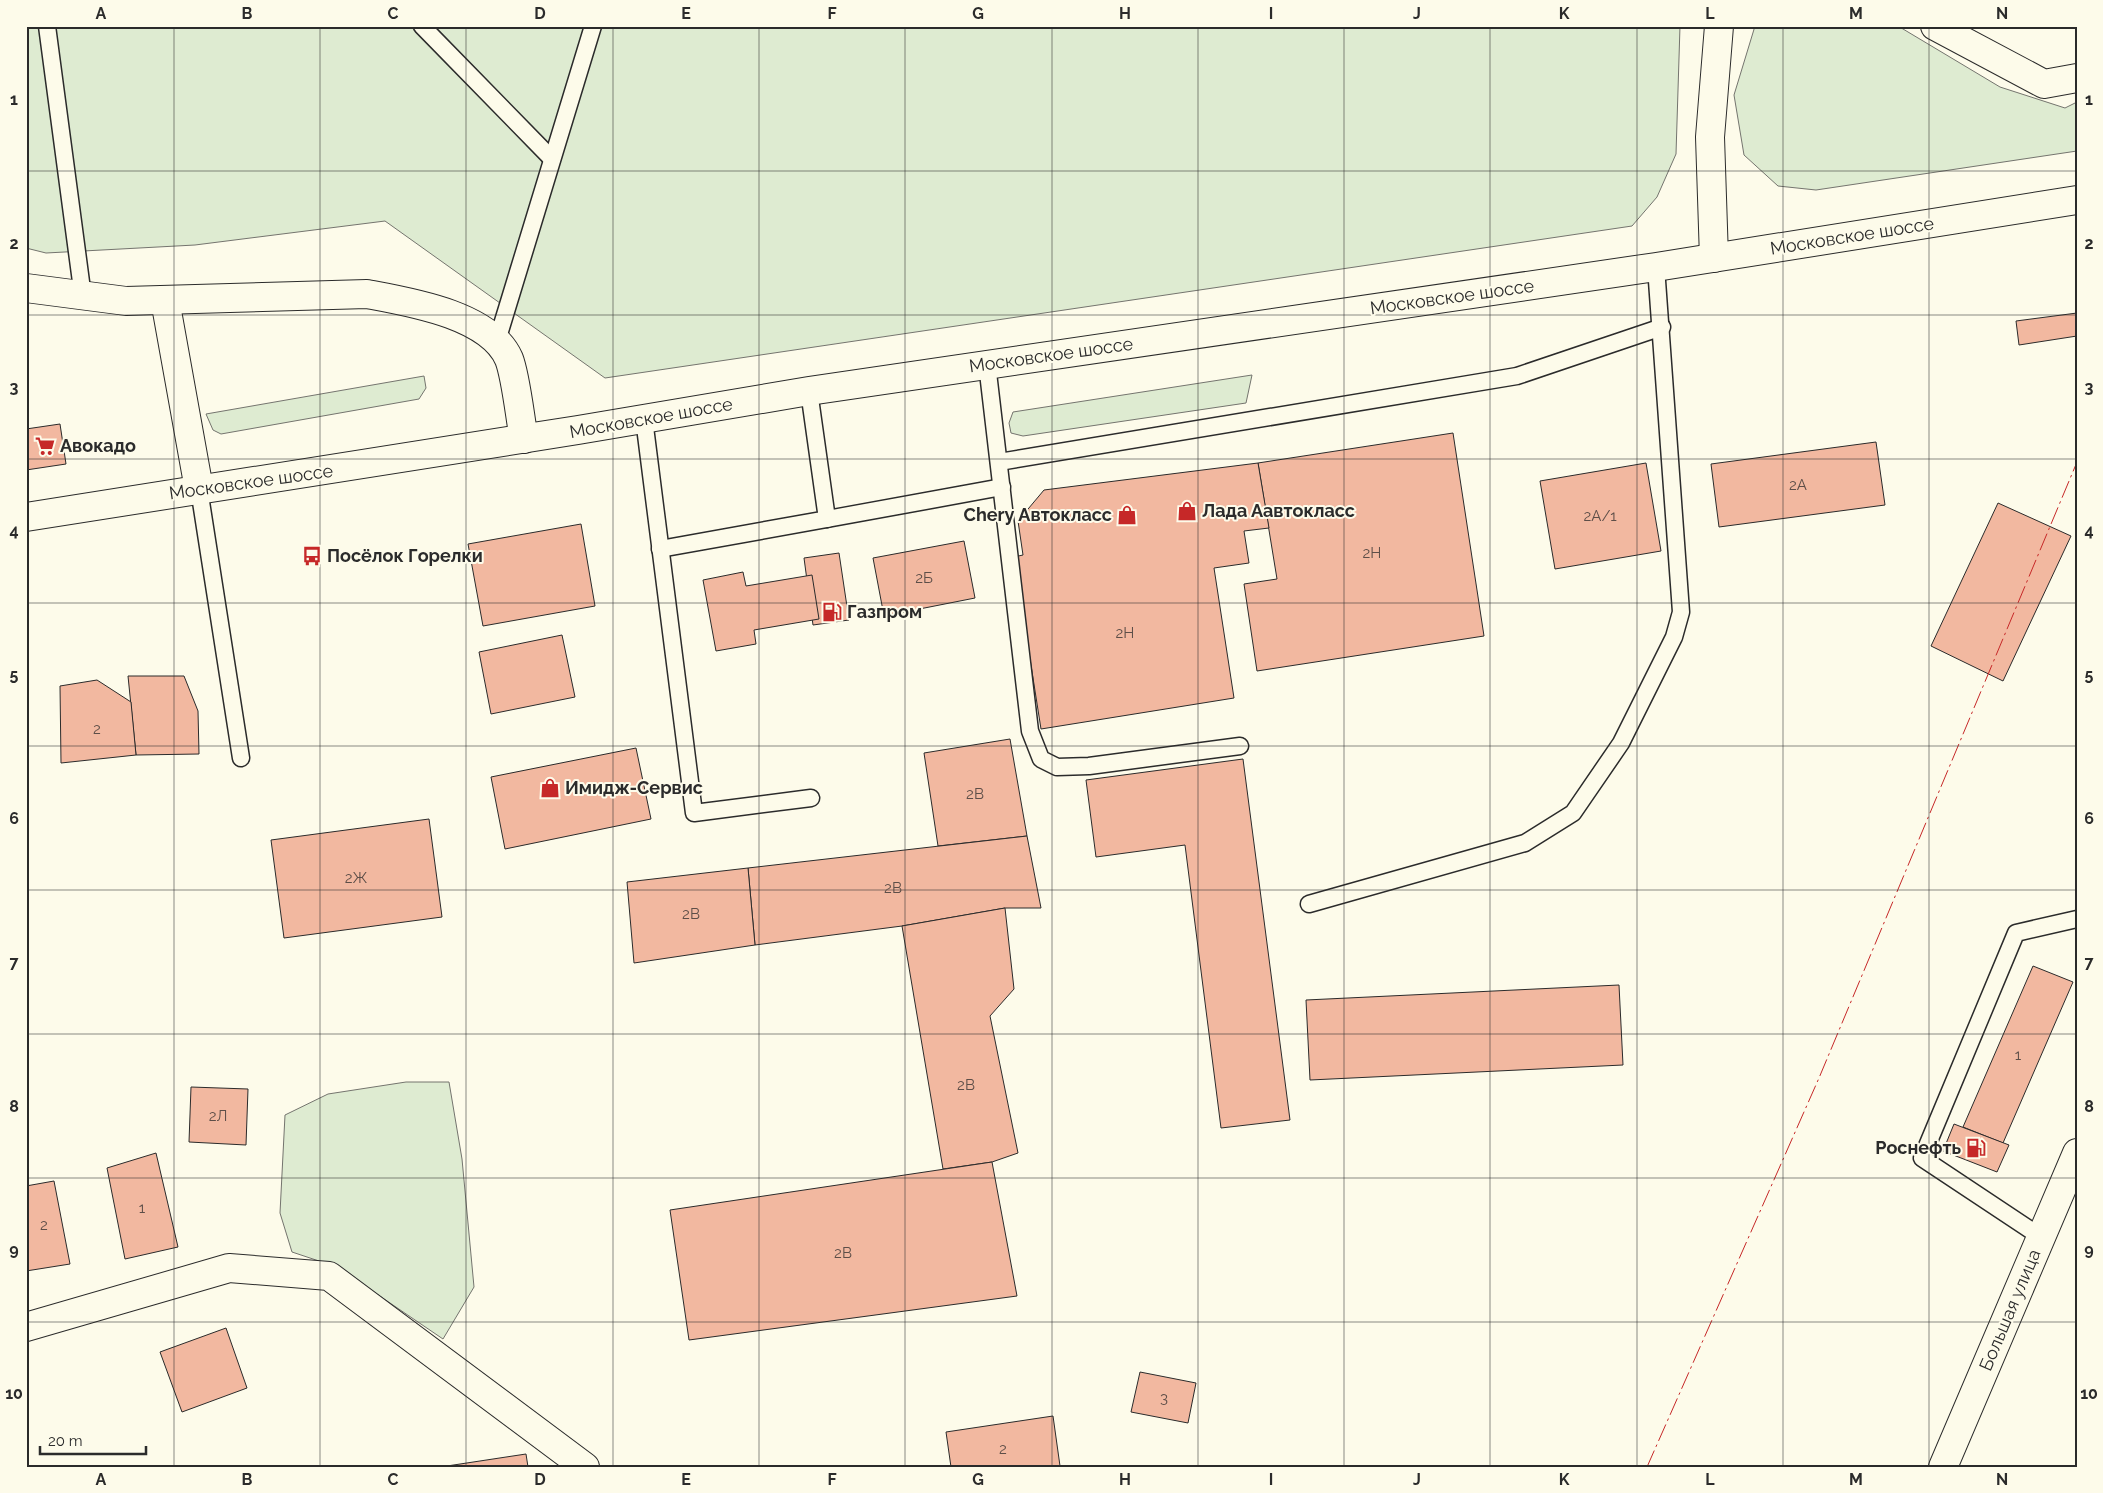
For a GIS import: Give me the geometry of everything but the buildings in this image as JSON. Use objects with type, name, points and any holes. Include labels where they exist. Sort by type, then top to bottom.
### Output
[{"type":"street","points":[[1714,258],[1710,137],[1719,26]]},
{"type":"street","points":[[1934,26],[2044,84],[2077,78]]},
{"type":"street","name":"Московское шоссе","points":[[26,517],[644,419],[809,390],[1656,267],[2077,200]]},
{"type":"street","points":[[26,288],[83,297],[126,301],[367,294],[404,301],[479,326],[497,341],[509,360],[524,438]]},
{"type":"street","points":[[165,300],[199,489]]},
{"type":"street","name":"Большая улица","points":[[1943,1467],[2077,1153]]},
{"type":"street","points":[[26,1327],[229,1268],[329,1276],[585,1467]]},
{"type":"lane","points":[[47,26],[83,297]]},
{"type":"lane","points":[[422,26],[552,159]]},
{"type":"lane","points":[[497,341],[593,26]]},
{"type":"lane","points":[[1309,904],[1525,843],[1573,813],[1621,743],[1674,636],[1682,612],[1656,267]]},
{"type":"lane","points":[[999,462],[1517,376],[1662,327]]},
{"type":"lane","points":[[987,364],[1030,731],[1042,759],[1057,766],[1089,766],[1240,746]]},
{"type":"lane","points":[[809,390],[827,519]]},
{"type":"lane","points":[[644,419],[694,813],[811,798]]},
{"type":"lane","points":[[660,549],[1002,487]]},
{"type":"lane","points":[[199,489],[241,758]]},
{"type":"lane","points":[[2041,1237],[1922,1158],[2016,933],[2077,919]]},
{"type":"green space","points":[[26,26],[1680,26],[1676,154],[1657,197],[1632,226],[605,378],[385,221],[195,245],[46,253],[26,248]]},
{"type":"green space","points":[[1755,26],[1898,26],[2000,87],[2065,108],[2077,102],[2077,151],[1816,190],[1778,186],[1744,155],[1734,95]]},
{"type":"green space","points":[[1252,375],[1246,403],[1023,436],[1011,433],[1009,423],[1013,412]]},
{"type":"green space","points":[[424,376],[426,388],[419,399],[221,434],[213,430],[206,414]]},
{"type":"green space","points":[[406,1082],[449,1082],[462,1159],[474,1287],[443,1339],[337,1267],[292,1252],[280,1213],[285,1115],[328,1094]]},
{"type":"power","points":[[1647,1467],[1819,1078],[2077,462]]},
{"type":"place","name":"Авокадо","points":[[45,446]]},
{"type":"place","name":"Лада Аавтокласс","points":[[1187,511]]},
{"type":"place","name":"Chery Автокласс","points":[[1127,515]]},
{"type":"place","name":"Посёлок Горелки","points":[[312,556]]},
{"type":"place","name":"Газпром","points":[[832,612]]},
{"type":"place","name":"Имидж-Сервис","points":[[550,788]]},
{"type":"place","name":"Роснефть","points":[[1976,1148]]}]
